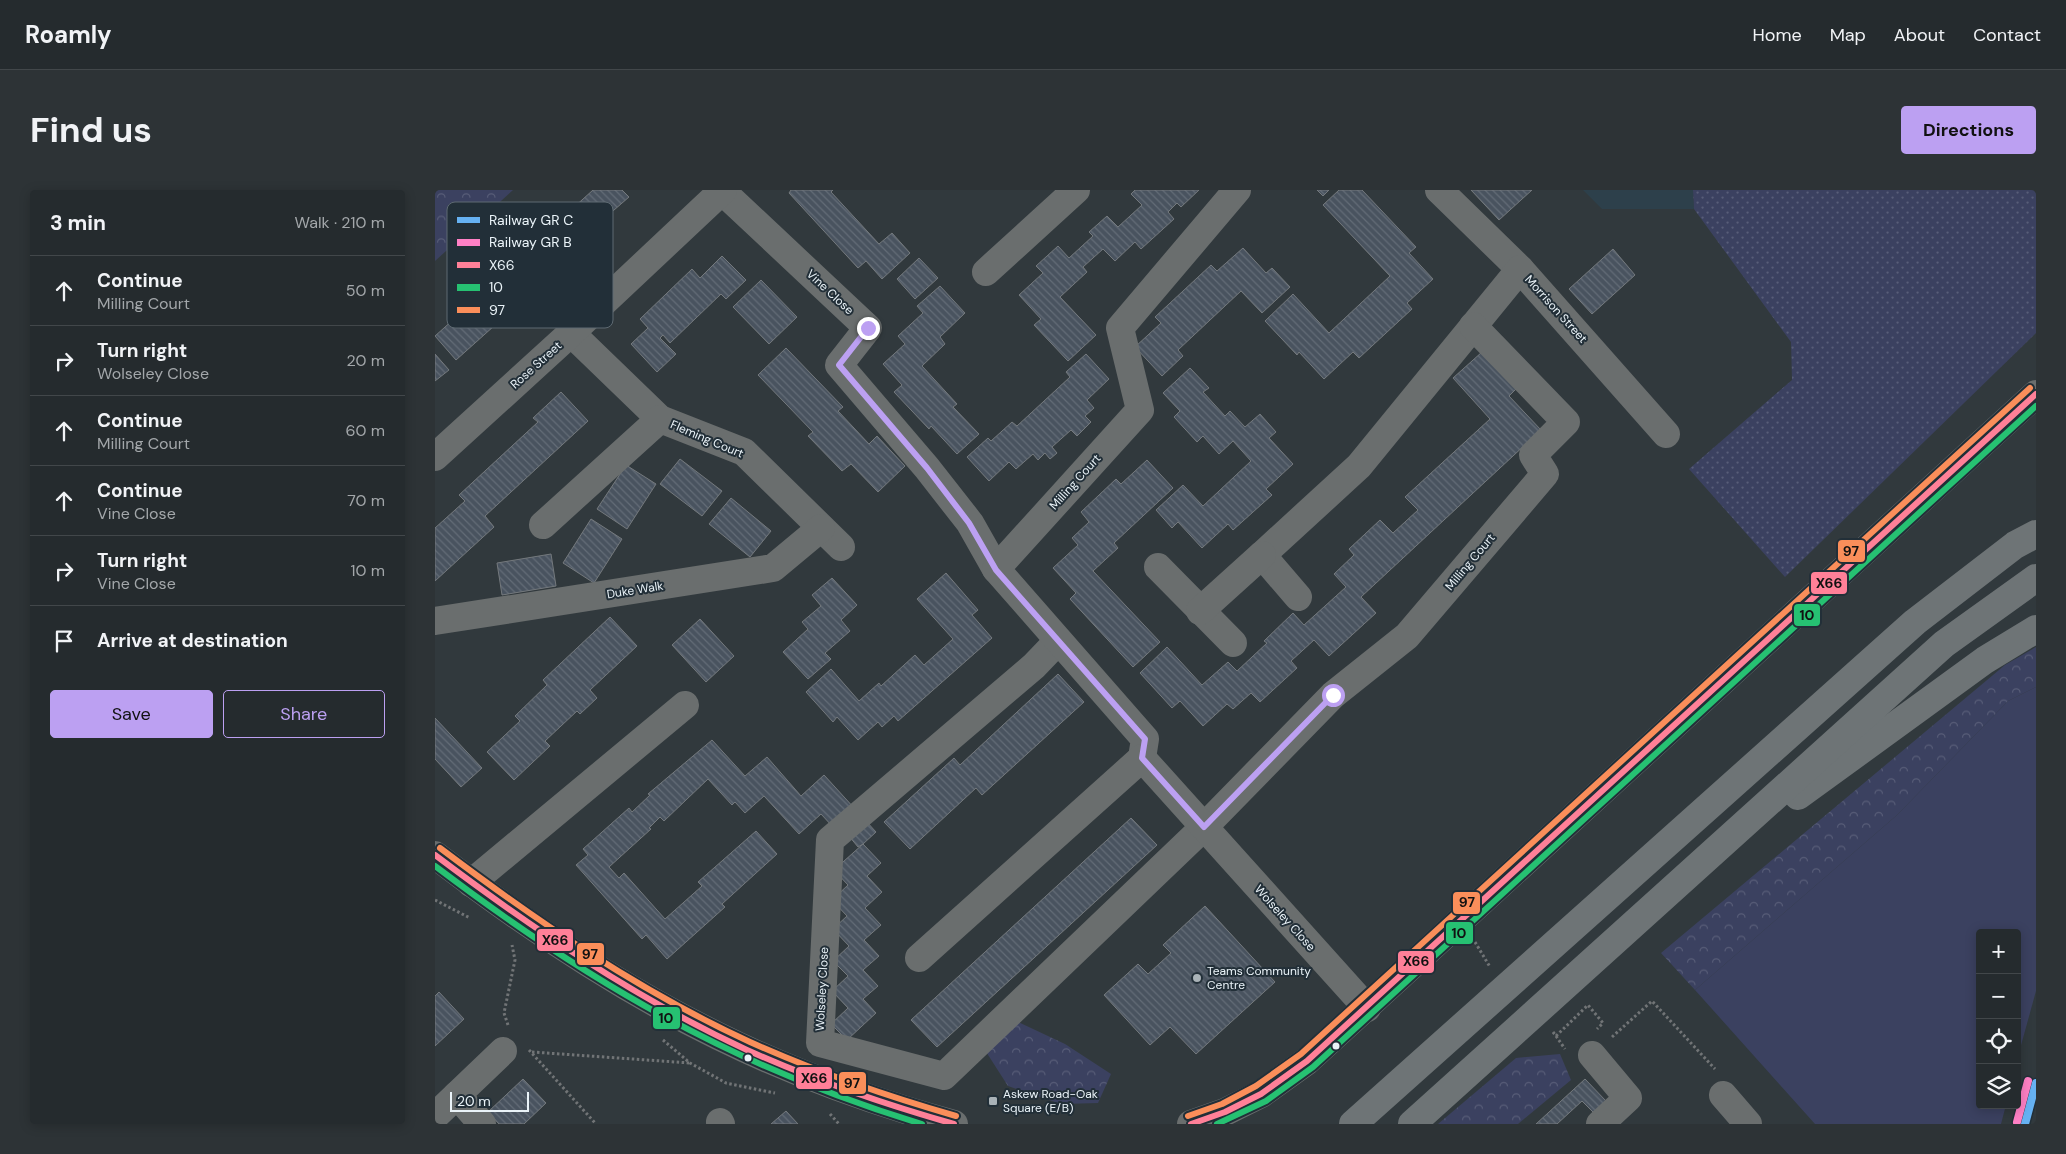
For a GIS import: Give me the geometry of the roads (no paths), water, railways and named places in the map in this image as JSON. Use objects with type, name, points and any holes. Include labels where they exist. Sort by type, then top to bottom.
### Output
[{"type":"highway","points":[[1353,1124],[1915,622],[2015,545],[2036,534]]},
{"type":"highway","points":[[1412,1124],[1944,644],[2036,578]]},
{"type":"highway","points":[[1680,882],[1985,660],[2036,629]]},
{"type":"street","name":"Vine Close","points":[[722,190],[868,328],[839,365],[927,468],[969,523],[996,570]]},
{"type":"street","name":"Rose Street","points":[[613,293],[722,190]]},
{"type":"street","points":[[986,272],[1076,190]]},
{"type":"street","name":"Milling Court","points":[[996,570],[1141,410],[1120,328],[1237,190]]},
{"type":"street","name":"Morrison Street","points":[[1439,190],[1520,269],[1666,434]]},
{"type":"street","points":[[1200,611],[1359,466],[1520,269]]},
{"type":"street","name":"Milling Court","points":[[1204,827],[1333,695],[1407,636],[1545,474],[1533,455],[1566,422],[1473,326]]},
{"type":"street","name":"Rose Street","points":[[435,457],[576,328]]},
{"type":"street","name":"Fleming Court","points":[[571,333],[660,419],[744,452],[841,547]]},
{"type":"street","points":[[1191,1124],[1225,1112],[1261,1094],[1307,1061],[2036,394]]},
{"type":"street","points":[[543,525],[660,419]]},
{"type":"street","name":"Duke Walk","points":[[435,621],[773,568],[821,528]]},
{"type":"street","points":[[1262,555],[1298,597]]},
{"type":"street","points":[[1158,567],[1233,643]]},
{"type":"street","points":[[919,958],[1142,758],[1145,739],[996,570]]},
{"type":"street","name":"Wolseley Close","points":[[1058,641],[1034,666],[830,840],[820,1043],[944,1076],[1204,827]]},
{"type":"street","points":[[471,883],[685,705]]},
{"type":"street","name":"Wolseley Close","points":[[1142,758],[1367,1008]]},
{"type":"street","points":[[435,855],[471,883],[580,958],[674,1013],[718,1036],[838,1087],[897,1108],[954,1124]]},
{"type":"street","points":[[435,1116],[514,1044]]},
{"type":"street","points":[[1586,1047],[1628,1098],[1600,1124]]},
{"type":"street","points":[[457,1095],[482,1124]]},
{"type":"street","points":[[1723,1095],[1748,1124]]},
{"type":"place","name":"Teams Community Centre","points":[[1197,978]]},
{"type":"place","name":"Askew Road-Oak Square (E/B)","points":[[993,1101]]}]
